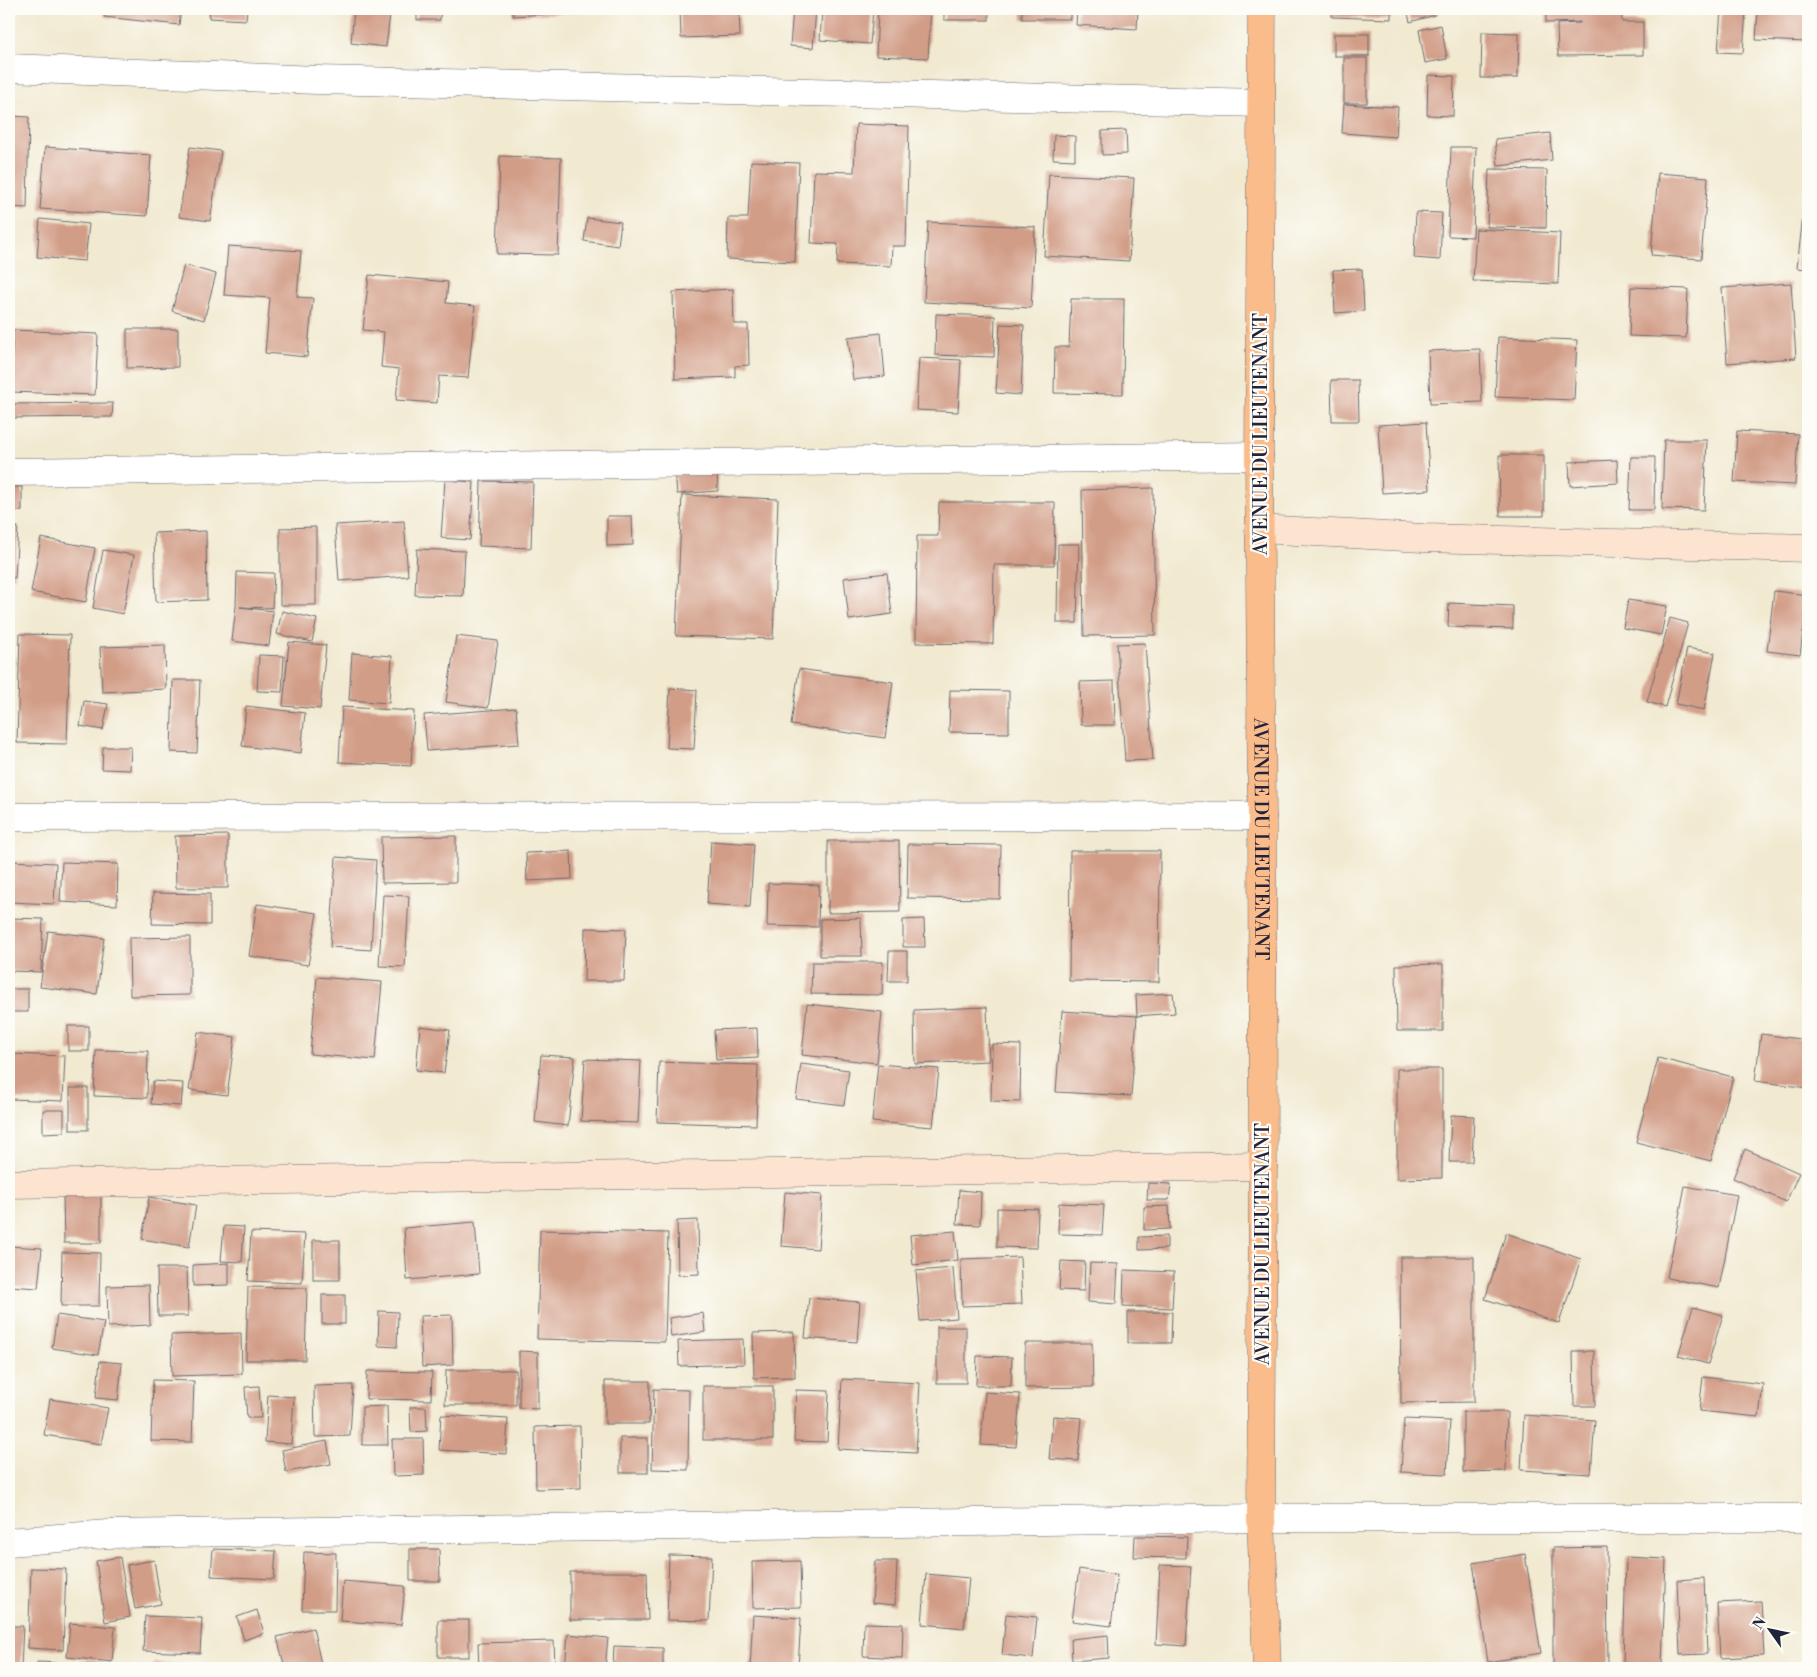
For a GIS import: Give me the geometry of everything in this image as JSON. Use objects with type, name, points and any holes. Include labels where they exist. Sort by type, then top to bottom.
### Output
[{"type":"main road","name":"AVENUE DU LIEUTENANT","points":[[1262,9],[1259,456],[1263,1166],[1261,1518],[1266,1668]]},
{"type":"street","points":[[9,68],[317,80],[1261,103]]},
{"type":"street","points":[[9,472],[1259,456]]},
{"type":"street","points":[[1259,529],[1424,538],[1808,548]]},
{"type":"street","points":[[9,817],[1262,816]]},
{"type":"street","points":[[9,1184],[1263,1166]]},
{"type":"street","points":[[9,1542],[108,1534],[1261,1518],[1808,1518]]},
{"type":"building","points":[[105,9],[181,9],[179,25],[104,17]]},
{"type":"building","points":[[210,9],[247,9],[246,20],[209,18]]},
{"type":"building","points":[[417,9],[441,9],[440,20],[417,20]]},
{"type":"building","points":[[513,9],[578,9],[578,12],[513,16]]},
{"type":"building","points":[[680,9],[739,9],[740,36],[681,38]]},
{"type":"building","points":[[793,9],[816,9],[813,48],[790,46]]},
{"type":"building","points":[[822,9],[873,9],[870,44],[820,40]]},
{"type":"building","points":[[878,9],[931,9],[928,58],[876,56]]},
{"type":"building","points":[[944,9],[989,9],[989,20],[944,20]]},
{"type":"building","points":[[1022,9],[1070,9],[1070,19],[1022,19]]},
{"type":"building","points":[[1077,9],[1138,9],[1137,29],[1076,25]]},
{"type":"building","points":[[1332,9],[1391,9],[1391,19],[1332,17]]},
{"type":"building","points":[[1407,9],[1433,9],[1435,15],[1410,22]]},
{"type":"building","points":[[1546,9],[1622,9],[1622,22],[1643,22],[1643,55],[1558,56],[1557,24],[1580,22],[1546,23]]},
{"type":"building","points":[[1721,9],[1746,10],[1743,53],[1718,52]]},
{"type":"building","points":[[1758,9],[1808,9],[1808,42],[1756,40]]},
{"type":"building","points":[[354,10],[390,14],[386,47],[351,43]]},
{"type":"building","points":[[1441,25],[1447,59],[1425,63],[1419,30]]},
{"type":"building","points":[[1482,32],[1519,33],[1518,78],[1481,78]]},
{"type":"building","points":[[1334,34],[1369,34],[1369,56],[1334,56]]},
{"type":"building","points":[[1344,58],[1367,58],[1367,103],[1344,103]]},
{"type":"building","points":[[1428,75],[1454,76],[1453,116],[1427,115]]},
{"type":"building","points":[[1344,104],[1398,107],[1396,137],[1342,133]]},
{"type":"building","points":[[9,116],[29,117],[27,208],[9,207]]},
{"type":"building","points":[[856,124],[909,126],[906,246],[892,246],[891,266],[837,264],[838,244],[811,243],[814,171],[854,172]]},
{"type":"building","points":[[1126,130],[1127,154],[1102,155],[1102,131]]},
{"type":"building","points":[[1550,133],[1552,160],[1498,166],[1495,139]]},
{"type":"building","points":[[1054,135],[1075,136],[1075,160],[1053,159]]},
{"type":"building","points":[[45,147],[151,155],[147,216],[40,209]]},
{"type":"building","points":[[190,147],[221,151],[210,221],[179,217]]},
{"type":"building","points":[[1451,147],[1476,147],[1473,237],[1448,236]]},
{"type":"building","points":[[500,156],[561,158],[558,255],[497,254]]},
{"type":"building","points":[[751,161],[799,163],[795,262],[727,259],[728,218],[748,218]]},
{"type":"building","points":[[1489,169],[1547,170],[1546,228],[1487,227]]},
{"type":"building","points":[[1658,173],[1708,177],[1701,259],[1651,255]]},
{"type":"building","points":[[1049,174],[1134,178],[1129,261],[1044,256]]},
{"type":"building","points":[[1416,212],[1442,213],[1440,260],[1414,258]]},
{"type":"building","points":[[1803,215],[1808,216],[1808,269],[1797,268]]},
{"type":"building","points":[[587,218],[621,222],[618,246],[584,241]]},
{"type":"building","points":[[40,219],[89,224],[85,261],[37,257]]},
{"type":"building","points":[[928,222],[1035,227],[1031,308],[924,302]]},
{"type":"building","points":[[1476,229],[1560,233],[1558,284],[1473,281]]},
{"type":"building","points":[[228,246],[301,251],[297,297],[313,298],[307,357],[265,353],[270,298],[224,295]]},
{"type":"building","points":[[184,265],[216,274],[204,320],[172,311]]},
{"type":"building","points":[[1362,269],[1364,311],[1335,313],[1333,270]]},
{"type":"building","points":[[369,275],[448,282],[446,303],[475,306],[468,378],[439,376],[437,403],[396,400],[399,369],[381,367],[384,332],[363,330]]},
{"type":"building","points":[[1791,283],[1796,358],[1727,363],[1722,288]]},
{"type":"building","points":[[1631,287],[1688,289],[1686,338],[1629,336]]},
{"type":"building","points":[[733,289],[734,324],[748,324],[749,365],[735,366],[735,377],[675,379],[673,292]]},
{"type":"building","points":[[1071,299],[1124,299],[1123,394],[1054,393],[1055,347],[1069,347]]},
{"type":"building","points":[[936,314],[995,316],[994,357],[935,355]]},
{"type":"building","points":[[1000,324],[1024,325],[1021,395],[996,393]]},
{"type":"building","points":[[127,329],[178,329],[178,367],[127,368]]},
{"type":"building","points":[[13,330],[98,334],[95,395],[10,392]]},
{"type":"building","points":[[881,333],[885,376],[853,380],[848,337]]},
{"type":"building","points":[[1498,337],[1577,340],[1574,400],[1495,397]]},
{"type":"building","points":[[1480,349],[1482,402],[1430,404],[1428,351]]},
{"type":"building","points":[[919,358],[961,360],[958,412],[916,410]]},
{"type":"building","points":[[1331,380],[1358,380],[1359,421],[1332,421]]},
{"type":"building","points":[[113,403],[112,417],[9,418],[9,404]]},
{"type":"building","points":[[1426,422],[1430,490],[1382,493],[1378,425]]},
{"type":"building","points":[[1737,431],[1798,434],[1795,485],[1734,482]]},
{"type":"building","points":[[1664,440],[1707,440],[1704,510],[1662,509]]},
{"type":"building","points":[[1499,455],[1544,455],[1544,516],[1500,516]]},
{"type":"building","points":[[1631,457],[1655,457],[1654,510],[1629,510]]},
{"type":"building","points":[[1617,460],[1618,483],[1570,486],[1569,462]]},
{"type":"building","points":[[717,470],[718,491],[677,494],[675,472]]},
{"type":"building","points":[[445,480],[474,482],[470,540],[441,538]]},
{"type":"building","points":[[481,481],[533,482],[531,548],[479,546]]},
{"type":"building","points":[[9,487],[22,487],[22,511],[9,511]]},
{"type":"building","points":[[1153,488],[1155,635],[1084,636],[1082,490]]},
{"type":"building","points":[[682,495],[778,499],[773,639],[676,636]]},
{"type":"building","points":[[939,502],[1055,502],[1054,565],[994,565],[993,644],[916,643],[917,536],[938,536]]},
{"type":"building","points":[[607,516],[632,516],[633,545],[607,546]]},
{"type":"building","points":[[404,521],[408,576],[339,581],[335,525]]},
{"type":"building","points":[[9,526],[18,527],[15,578],[9,577]]},
{"type":"building","points":[[316,527],[316,605],[280,605],[280,528]]},
{"type":"building","points":[[206,531],[207,600],[156,602],[154,533]]},
{"type":"building","points":[[41,538],[95,548],[86,602],[31,592]]},
{"type":"building","points":[[1058,544],[1079,544],[1077,623],[1057,623]]},
{"type":"building","points":[[417,549],[465,551],[463,596],[415,595]]},
{"type":"building","points":[[103,550],[134,555],[123,614],[93,608]]},
{"type":"building","points":[[237,572],[274,573],[272,608],[240,607],[273,611],[269,646],[232,641]]},
{"type":"building","points":[[887,573],[892,614],[849,620],[844,578]]},
{"type":"building","points":[[1774,591],[1808,595],[1800,655],[1767,651]]},
{"type":"building","points":[[1628,600],[1667,606],[1661,635],[1623,628]]},
{"type":"building","points":[[1449,603],[1513,606],[1513,629],[1448,627]]},
{"type":"building","points":[[282,611],[317,619],[312,642],[277,634]]},
{"type":"building","points":[[1670,618],[1688,623],[1665,707],[1647,702]]},
{"type":"building","points":[[20,634],[70,635],[67,744],[17,743]]},
{"type":"building","points":[[456,636],[498,641],[488,708],[446,702]]},
{"type":"building","points":[[289,642],[326,645],[320,709],[283,706]]},
{"type":"building","points":[[1145,643],[1153,760],[1125,761],[1117,644]]},
{"type":"building","points":[[165,645],[166,689],[102,692],[100,647]]},
{"type":"building","points":[[1687,648],[1715,653],[1704,710],[1676,704]]},
{"type":"building","points":[[352,653],[392,656],[389,703],[349,700]]},
{"type":"building","points":[[259,655],[284,656],[282,692],[257,691]]},
{"type":"building","points":[[799,669],[893,682],[885,738],[791,725]]},
{"type":"building","points":[[173,680],[200,680],[197,753],[171,752]]},
{"type":"building","points":[[1114,681],[1115,725],[1081,725],[1080,682]]},
{"type":"building","points":[[670,688],[697,690],[694,749],[667,748]]},
{"type":"building","points":[[950,690],[1009,691],[1009,733],[949,732]]},
{"type":"building","points":[[84,701],[108,704],[103,730],[80,726]]},
{"type":"building","points":[[246,706],[305,713],[301,753],[242,746]]},
{"type":"building","points":[[342,707],[414,711],[411,766],[339,762]]},
{"type":"building","points":[[516,708],[519,744],[427,751],[424,715]]},
{"type":"building","points":[[103,747],[131,747],[130,770],[102,769]]},
{"type":"building","points":[[228,835],[228,888],[176,888],[175,836]]},
{"type":"building","points":[[456,836],[456,882],[382,883],[381,837]]},
{"type":"building","points":[[711,841],[754,844],[750,907],[707,904]]},
{"type":"building","points":[[828,841],[899,841],[900,912],[828,913]]},
{"type":"building","points":[[908,844],[1001,845],[1000,899],[907,898]]},
{"type":"building","points":[[571,851],[572,879],[527,881],[526,853]]},
{"type":"building","points":[[1070,851],[1160,851],[1159,982],[1069,981]]},
{"type":"building","points":[[336,857],[376,860],[371,950],[330,947]]},
{"type":"building","points":[[9,861],[56,863],[54,904],[9,902]]},
{"type":"building","points":[[62,862],[118,864],[117,905],[60,902]]},
{"type":"building","points":[[768,883],[819,885],[818,927],[767,926]]},
{"type":"building","points":[[153,893],[210,894],[210,925],[152,924]]},
{"type":"building","points":[[383,895],[409,896],[405,967],[379,966]]},
{"type":"building","points":[[257,904],[317,913],[308,965],[249,956]]},
{"type":"building","points":[[11,918],[43,919],[41,972],[9,971]]},
{"type":"building","points":[[861,918],[862,956],[820,956],[820,919]]},
{"type":"building","points":[[924,919],[925,947],[903,947],[903,920]]},
{"type":"building","points":[[585,928],[626,929],[624,981],[584,981]]},
{"type":"building","points":[[48,931],[104,938],[97,994],[40,987]]},
{"type":"building","points":[[190,937],[190,995],[130,996],[129,938]]},
{"type":"building","points":[[889,951],[907,951],[907,981],[888,981]]},
{"type":"building","points":[[812,962],[883,962],[882,995],[811,994]]},
{"type":"building","points":[[1443,964],[1443,1031],[1397,1031],[1396,965]]},
{"type":"building","points":[[317,977],[382,982],[375,1060],[310,1054]]},
{"type":"building","points":[[9,989],[28,989],[28,1012],[9,1012]]},
{"type":"building","points":[[1173,993],[1175,1013],[1137,1016],[1136,995]]},
{"type":"building","points":[[807,1004],[882,1012],[877,1063],[802,1055]]},
{"type":"building","points":[[987,1007],[989,1061],[915,1064],[914,1010]]},
{"type":"building","points":[[1062,1011],[1137,1016],[1131,1096],[1056,1092]]},
{"type":"building","points":[[68,1026],[89,1026],[89,1051],[68,1051]]},
{"type":"building","points":[[420,1026],[450,1030],[444,1073],[416,1070]]},
{"type":"building","points":[[757,1028],[758,1058],[716,1060],[714,1030]]},
{"type":"building","points":[[198,1032],[235,1037],[227,1095],[189,1090]]},
{"type":"building","points":[[1761,1034],[1808,1040],[1808,1088],[1755,1081]]},
{"type":"building","points":[[992,1044],[1021,1045],[1020,1102],[991,1101]]},
{"type":"building","points":[[96,1050],[148,1051],[147,1098],[94,1096]]},
{"type":"building","points":[[9,1054],[65,1056],[63,1101],[9,1099]]},
{"type":"building","points":[[541,1055],[575,1057],[568,1126],[535,1122]]},
{"type":"building","points":[[1658,1058],[1733,1077],[1711,1161],[1636,1142]]},
{"type":"building","points":[[585,1059],[641,1061],[638,1123],[581,1121]]},
{"type":"building","points":[[659,1062],[758,1065],[756,1125],[657,1122]]},
{"type":"building","points":[[801,1064],[849,1070],[844,1105],[796,1099]]},
{"type":"building","points":[[878,1064],[939,1069],[933,1127],[872,1122]]},
{"type":"building","points":[[1397,1069],[1442,1069],[1442,1178],[1397,1179]]},
{"type":"building","points":[[153,1081],[183,1083],[181,1106],[151,1104]]},
{"type":"building","points":[[70,1088],[88,1088],[88,1130],[70,1130]]},
{"type":"building","points":[[43,1110],[64,1110],[64,1132],[43,1133]]},
{"type":"building","points":[[1451,1115],[1474,1116],[1472,1162],[1449,1162]]},
{"type":"building","points":[[1745,1149],[1799,1173],[1786,1202],[1733,1178]]},
{"type":"building","points":[[1148,1183],[1171,1184],[1169,1200],[1147,1200]]},
{"type":"building","points":[[1685,1186],[1737,1195],[1719,1288],[1667,1278]]},
{"type":"building","points":[[959,1190],[981,1192],[980,1225],[957,1224]]},
{"type":"building","points":[[785,1192],[822,1195],[818,1249],[781,1246]]},
{"type":"building","points":[[63,1195],[101,1195],[101,1243],[64,1243]]},
{"type":"building","points":[[149,1197],[196,1205],[189,1247],[142,1239]]},
{"type":"building","points":[[1059,1203],[1104,1205],[1102,1235],[1058,1234]]},
{"type":"building","points":[[1169,1206],[1170,1229],[1144,1230],[1144,1207]]},
{"type":"building","points":[[997,1208],[1038,1209],[1037,1248],[997,1247]]},
{"type":"building","points":[[698,1220],[699,1274],[678,1275],[677,1221]]},
{"type":"building","points":[[475,1222],[479,1274],[407,1280],[404,1228]]},
{"type":"building","points":[[224,1226],[244,1227],[242,1262],[221,1261]]},
{"type":"building","points":[[540,1230],[668,1233],[665,1342],[537,1339]]},
{"type":"building","points":[[955,1231],[958,1260],[913,1265],[910,1235]]},
{"type":"building","points":[[251,1232],[305,1234],[302,1283],[248,1281]]},
{"type":"building","points":[[1506,1233],[1581,1259],[1559,1323],[1485,1299]]},
{"type":"building","points":[[1167,1236],[1167,1249],[1139,1250],[1139,1237]]},
{"type":"building","points":[[313,1240],[340,1240],[340,1280],[313,1280]]},
{"type":"building","points":[[9,1246],[42,1248],[38,1288],[9,1286]]},
{"type":"building","points":[[62,1252],[100,1253],[99,1306],[61,1306]]},
{"type":"building","points":[[1020,1257],[1022,1304],[962,1306],[961,1259]]},
{"type":"building","points":[[1400,1257],[1474,1257],[1474,1402],[1401,1403]]},
{"type":"building","points":[[1061,1261],[1085,1262],[1084,1291],[1059,1290]]},
{"type":"building","points":[[229,1263],[229,1285],[193,1286],[193,1265]]},
{"type":"building","points":[[1090,1263],[1118,1264],[1116,1304],[1088,1302]]},
{"type":"building","points":[[157,1268],[187,1268],[188,1316],[158,1316]]},
{"type":"building","points":[[953,1268],[957,1318],[920,1321],[916,1271]]},
{"type":"building","points":[[1124,1270],[1174,1272],[1172,1308],[1123,1306]]},
{"type":"building","points":[[149,1285],[150,1325],[108,1327],[107,1286]]},
{"type":"building","points":[[248,1287],[307,1288],[305,1360],[246,1360]]},
{"type":"building","points":[[322,1295],[345,1295],[345,1324],[322,1324]]},
{"type":"building","points":[[809,1298],[860,1302],[857,1342],[805,1338]]},
{"type":"building","points":[[1693,1307],[1723,1315],[1708,1364],[1678,1356]]},
{"type":"building","points":[[379,1311],[398,1312],[397,1347],[378,1346]]},
{"type":"building","points":[[1128,1312],[1172,1312],[1171,1343],[1128,1343]]},
{"type":"building","points":[[703,1313],[705,1332],[671,1337],[669,1318]]},
{"type":"building","points":[[57,1315],[104,1322],[98,1355],[52,1348]]},
{"type":"building","points":[[452,1315],[453,1365],[422,1367],[420,1316]]},
{"type":"building","points":[[937,1327],[966,1327],[966,1383],[937,1383]]},
{"type":"building","points":[[794,1332],[795,1377],[754,1378],[753,1333]]},
{"type":"building","points":[[241,1333],[242,1374],[172,1376],[171,1335]]},
{"type":"building","points":[[743,1339],[744,1364],[679,1366],[678,1341]]},
{"type":"building","points":[[1025,1343],[1092,1343],[1093,1387],[1025,1388]]},
{"type":"building","points":[[519,1351],[538,1352],[538,1409],[519,1408]]},
{"type":"building","points":[[1573,1351],[1594,1351],[1595,1406],[1574,1406]]},
{"type":"building","points":[[977,1356],[1012,1357],[1011,1386],[976,1386]]},
{"type":"building","points":[[100,1361],[122,1363],[118,1400],[96,1398]]},
{"type":"building","points":[[446,1370],[516,1370],[516,1405],[445,1405]]},
{"type":"building","points":[[367,1371],[432,1372],[431,1400],[366,1399]]},
{"type":"building","points":[[1703,1377],[1763,1384],[1759,1417],[1699,1411]]},
{"type":"building","points":[[842,1379],[920,1383],[916,1453],[838,1449]]},
{"type":"building","points":[[153,1380],[194,1381],[192,1442],[151,1441]]},
{"type":"building","points":[[605,1381],[650,1381],[649,1424],[605,1424]]},
{"type":"building","points":[[353,1385],[350,1436],[315,1437],[314,1386]]},
{"type":"building","points":[[259,1386],[261,1418],[247,1418],[245,1387]]},
{"type":"building","points":[[703,1386],[773,1386],[773,1440],[703,1440]]},
{"type":"building","points":[[654,1389],[689,1390],[688,1470],[652,1469]]},
{"type":"building","points":[[796,1390],[829,1391],[827,1442],[794,1441]]},
{"type":"building","points":[[985,1392],[1020,1394],[1016,1447],[981,1445]]},
{"type":"building","points":[[268,1395],[294,1397],[291,1444],[265,1442]]},
{"type":"building","points":[[50,1399],[108,1408],[101,1444],[44,1435]]},
{"type":"building","points":[[387,1406],[388,1445],[362,1445],[362,1407]]},
{"type":"building","points":[[410,1407],[426,1407],[427,1431],[411,1432]]},
{"type":"building","points":[[1463,1412],[1507,1412],[1506,1471],[1463,1472]]},
{"type":"building","points":[[441,1415],[508,1419],[506,1454],[439,1450]]},
{"type":"building","points":[[1524,1415],[1595,1420],[1591,1474],[1521,1470]]},
{"type":"building","points":[[1053,1416],[1082,1418],[1078,1461],[1049,1459]]},
{"type":"building","points":[[1404,1419],[1450,1421],[1447,1474],[1401,1472]]},
{"type":"building","points":[[580,1426],[581,1488],[536,1489],[535,1427]]},
{"type":"building","points":[[620,1438],[648,1438],[648,1473],[620,1473]]},
{"type":"building","points":[[392,1439],[423,1439],[424,1475],[393,1476]]},
{"type":"building","points":[[327,1441],[331,1464],[286,1472],[282,1450]]},
{"type":"building","points":[[1135,1536],[1187,1537],[1186,1558],[1134,1557]]},
{"type":"building","points":[[1607,1547],[1608,1668],[1553,1668],[1553,1548]]},
{"type":"building","points":[[213,1549],[276,1551],[274,1579],[211,1576]]},
{"type":"building","points":[[410,1549],[439,1549],[440,1581],[410,1581]]},
{"type":"building","points":[[304,1552],[336,1553],[335,1610],[302,1610]]},
{"type":"building","points":[[1525,1554],[1541,1653],[1488,1662],[1473,1563]]},
{"type":"building","points":[[669,1555],[712,1556],[709,1621],[667,1620]]},
{"type":"building","points":[[120,1557],[130,1617],[105,1622],[96,1561]]},
{"type":"building","points":[[1626,1557],[1666,1559],[1662,1665],[1623,1664]]},
{"type":"building","points":[[154,1560],[161,1604],[135,1609],[127,1565]]},
{"type":"building","points":[[800,1561],[801,1607],[753,1608],[752,1562]]},
{"type":"building","points":[[875,1561],[897,1561],[895,1605],[872,1603]]},
{"type":"building","points":[[1160,1565],[1191,1566],[1186,1646],[1156,1644]]},
{"type":"building","points":[[31,1568],[66,1569],[63,1650],[28,1648]]},
{"type":"building","points":[[1079,1569],[1117,1575],[1111,1626],[1072,1621]]},
{"type":"building","points":[[570,1572],[647,1572],[648,1620],[570,1620]]},
{"type":"building","points":[[926,1574],[969,1578],[964,1628],[922,1624]]},
{"type":"building","points":[[1704,1578],[1707,1654],[1680,1655],[1677,1580]]},
{"type":"building","points":[[343,1581],[405,1586],[401,1625],[340,1621]]},
{"type":"building","points":[[1761,1601],[1764,1656],[1720,1658],[1717,1603]]},
{"type":"building","points":[[257,1610],[264,1633],[244,1640],[237,1617]]},
{"type":"building","points":[[1006,1614],[1037,1617],[1033,1658],[1002,1655]]},
{"type":"building","points":[[753,1615],[801,1618],[798,1668],[750,1668]]},
{"type":"building","points":[[145,1616],[202,1618],[200,1653],[143,1651]]},
{"type":"building","points":[[438,1620],[469,1620],[469,1657],[438,1657]]},
{"type":"building","points":[[70,1623],[115,1627],[112,1662],[67,1657]]},
{"type":"building","points":[[864,1623],[903,1624],[902,1658],[863,1656]]},
{"type":"building","points":[[9,1626],[23,1626],[21,1668],[9,1668]]},
{"type":"building","points":[[313,1628],[322,1668],[285,1668],[277,1637]]},
{"type":"building","points":[[568,1634],[608,1638],[605,1668],[565,1668]]},
{"type":"building","points":[[1108,1635],[1109,1658],[1072,1661],[1071,1639]]},
{"type":"building","points":[[554,1641],[555,1668],[479,1668],[478,1643]]},
{"type":"building","points":[[614,1646],[663,1648],[663,1668],[613,1668]]},
{"type":"building","points":[[37,1662],[103,1665],[103,1668],[37,1668]]},
{"type":"building","points":[[154,1662],[180,1666],[180,1668],[153,1668]]},
{"type":"building","points":[[681,1665],[724,1666],[724,1668],[681,1668]]}]
